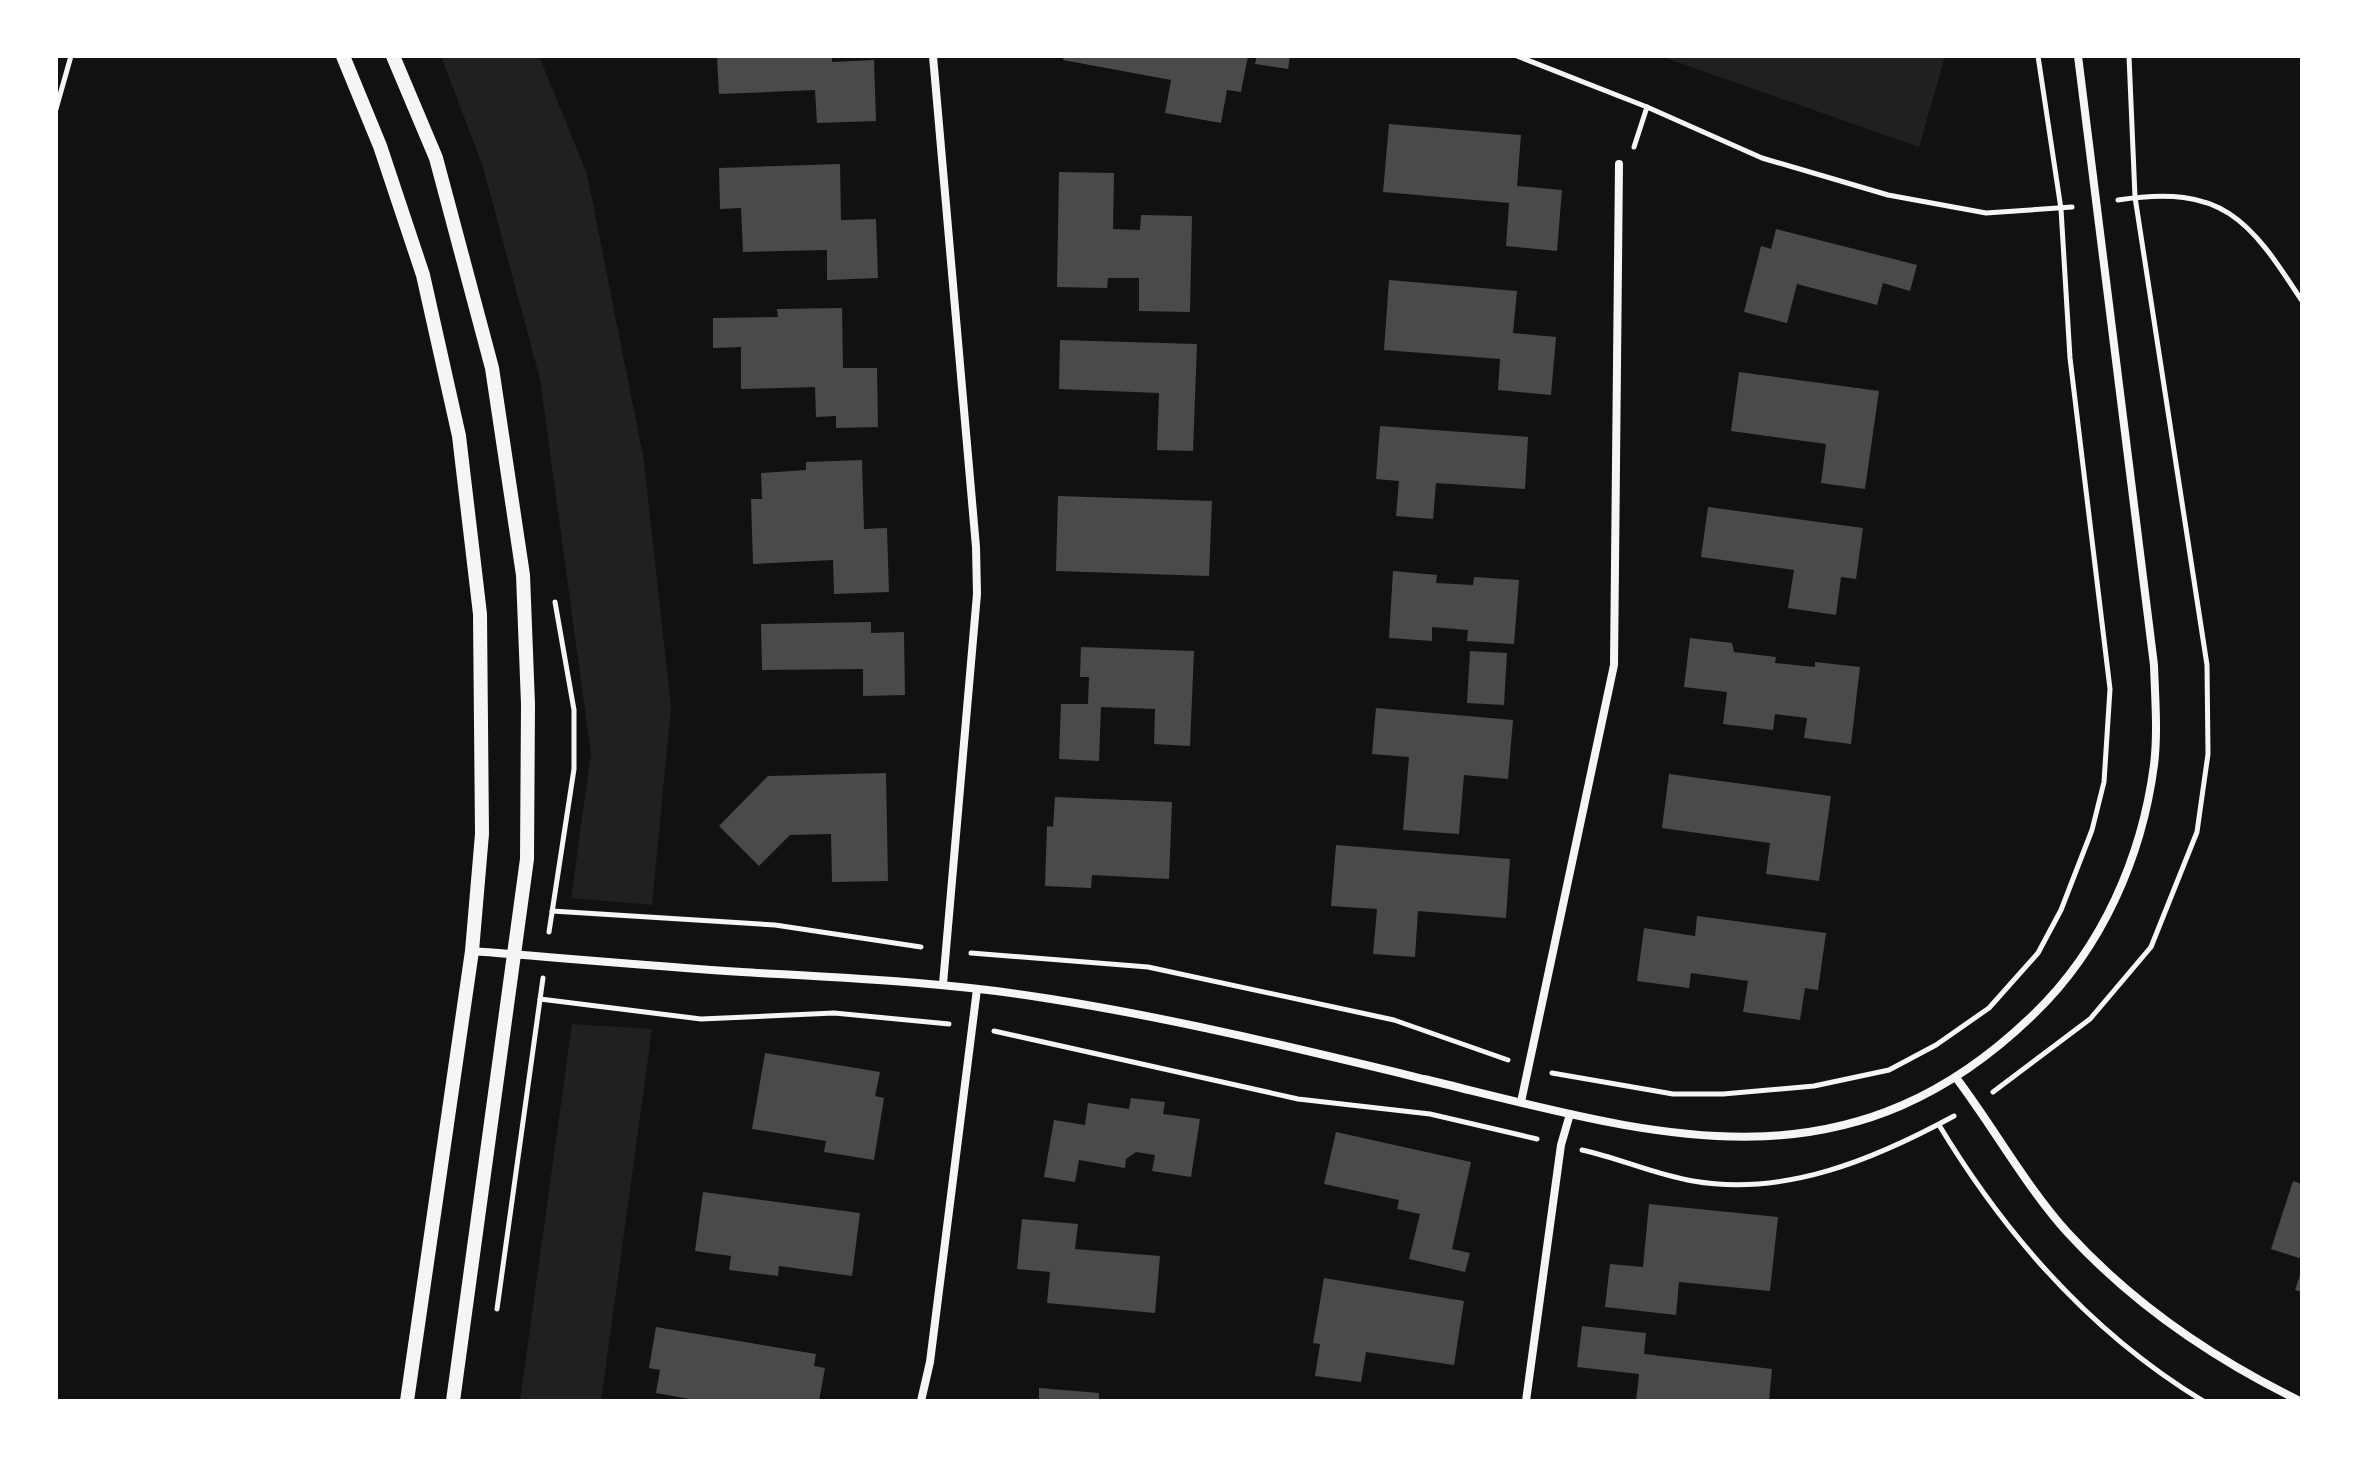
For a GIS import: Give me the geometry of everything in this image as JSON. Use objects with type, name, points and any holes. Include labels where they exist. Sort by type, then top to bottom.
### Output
[{"type":"street","points":[[343,56],[380,146],[423,275],[459,436],[480,614],[482,834],[472,951],[407,1401]]},
{"type":"street","points":[[393,56],[436,158],[492,368],[523,575],[528,704],[527,859],[453,1401]]},
{"type":"street","points":[[933,56],[976,547],[977,594],[943,984]]},
{"type":"street","points":[[472,951],[943,984],[1076,1003],[1262,1040],[1570,1114],[1706,1138],[1772,1138],[1856,1123],[1957,1079],[2040,1008],[2081,960],[2099,932],[2140,832],[2154,766],[2154,665],[2078,56]]},
{"type":"street","points":[[1521,1102],[1614,665],[1619,164]]},
{"type":"street","points":[[921,1401],[930,1362],[977,989]]},
{"type":"street","points":[[1957,1079],[2067,1231],[2145,1308],[2235,1370],[2300,1401]]},
{"type":"street","points":[[1526,1401],[1561,1145],[1570,1114]]},
{"type":"path","points":[[56,109],[71,56]]},
{"type":"path","points":[[1517,56],[1647,107],[1762,158],[1946,209],[1986,213],[2169,195],[2221,207],[2246,224],[2267,246],[2302,301]]},
{"type":"path","points":[[540,999],[701,1019],[834,1013],[973,1027],[1298,1099],[1430,1114],[1561,1145],[1692,1181],[1761,1186],[1825,1173],[1939,1125],[1976,1104],[2090,1019],[2151,947],[2197,832],[2208,754],[2207,665],[2135,197],[2129,56]]},
{"type":"path","points":[[1619,164],[1631,155],[1647,107]]},
{"type":"path","points":[[1939,1125],[1974,1184],[2074,1302],[2124,1345],[2203,1401]]},
{"type":"shaded area","points":[[441,56],[539,56],[587,174],[644,461],[671,708],[652,905],[571,898],[591,754],[540,379],[483,167]]},
{"type":"shaded area","points":[[1660,56],[1945,56],[1919,147]]},
{"type":"shaded area","points":[[572,1024],[652,1029],[601,1401],[520,1401]]},
{"type":"building","points":[[717,56],[832,56],[832,62],[874,60],[876,121],[817,123],[815,90],[719,94]]},
{"type":"building","points":[[1064,56],[1248,56],[1241,92],[1227,90],[1221,123],[1165,113],[1171,80],[1063,60]]},
{"type":"building","points":[[1257,56],[1290,56],[1288,69],[1255,64]]},
{"type":"building","points":[[1389,124],[1521,135],[1517,186],[1562,190],[1557,251],[1506,246],[1509,203],[1383,192]]},
{"type":"building","points":[[840,164],[841,220],[876,219],[878,278],[827,280],[827,250],[743,252],[741,208],[720,209],[719,168]]},
{"type":"building","points":[[1059,172],[1114,173],[1113,229],[1140,230],[1141,215],[1192,216],[1190,312],[1139,311],[1139,278],[1108,278],[1107,288],[1057,287]]},
{"type":"building","points":[[1776,229],[1917,265],[1910,291],[1883,283],[1877,305],[1797,284],[1787,323],[1744,312],[1761,246],[1771,249]]},
{"type":"building","points":[[1389,280],[1517,291],[1513,333],[1556,337],[1551,395],[1498,390],[1500,359],[1384,350]]},
{"type":"building","points":[[842,308],[843,368],[877,368],[878,427],[836,428],[836,416],[816,417],[815,387],[741,389],[741,347],[713,348],[713,318],[778,317],[777,309]]},
{"type":"building","points":[[1060,340],[1197,344],[1193,451],[1157,450],[1159,393],[1059,389]]},
{"type":"building","points":[[1739,372],[1879,391],[1865,489],[1821,483],[1826,444],[1731,431]]},
{"type":"building","points":[[1380,426],[1528,437],[1525,489],[1436,483],[1433,519],[1396,516],[1399,481],[1376,479]]},
{"type":"building","points":[[862,460],[864,529],[887,528],[889,592],[834,594],[833,560],[753,564],[751,499],[762,499],[761,473],[806,470],[806,462]]},
{"type":"building","points":[[1058,496],[1212,501],[1209,576],[1056,571]]},
{"type":"building","points":[[1708,507],[1863,528],[1856,579],[1841,577],[1836,615],[1788,608],[1794,570],[1701,557]]},
{"type":"building","points":[[1393,571],[1437,575],[1436,583],[1473,585],[1474,577],[1519,580],[1514,644],[1467,641],[1468,630],[1432,627],[1432,641],[1389,638]]},
{"type":"building","points":[[871,622],[871,633],[904,632],[905,695],[863,696],[863,669],[762,670],[761,624]]},
{"type":"building","points":[[1690,638],[1732,643],[1734,652],[1776,657],[1775,663],[1815,667],[1815,662],[1860,667],[1851,744],[1804,738],[1807,718],[1775,714],[1773,730],[1723,724],[1727,692],[1684,687]]},
{"type":"building","points":[[1081,647],[1194,651],[1190,746],[1154,744],[1155,709],[1101,707],[1099,761],[1059,759],[1061,704],[1088,704],[1089,677],[1080,677]]},
{"type":"building","points":[[1470,651],[1507,653],[1504,705],[1467,703]]},
{"type":"building","points":[[1376,708],[1513,720],[1508,779],[1464,775],[1459,834],[1403,830],[1409,757],[1372,754]]},
{"type":"building","points":[[886,773],[888,881],[832,882],[831,834],[790,835],[759,866],[719,826],[768,776]]},
{"type":"building","points":[[1669,774],[1831,796],[1819,881],[1766,874],[1770,843],[1662,828]]},
{"type":"building","points":[[1055,797],[1172,802],[1169,879],[1092,875],[1091,888],[1045,886],[1047,826],[1053,827]]},
{"type":"building","points":[[1336,845],[1510,859],[1506,918],[1418,911],[1415,957],[1373,954],[1377,909],[1331,906]]},
{"type":"building","points":[[1697,916],[1826,933],[1818,990],[1805,988],[1800,1020],[1743,1012],[1748,981],[1691,973],[1689,988],[1637,981],[1644,928],[1695,936]]},
{"type":"building","points":[[765,1053],[880,1072],[875,1096],[884,1098],[874,1160],[824,1152],[826,1141],[752,1129]]},
{"type":"building","points":[[1131,1098],[1165,1102],[1163,1114],[1200,1119],[1191,1177],[1152,1171],[1155,1155],[1136,1152],[1126,1159],[1125,1168],[1079,1160],[1075,1182],[1044,1177],[1054,1120],[1085,1125],[1088,1103],[1129,1109]]},
{"type":"building","points":[[1336,1132],[1471,1162],[1452,1249],[1470,1253],[1465,1272],[1409,1259],[1420,1214],[1397,1209],[1399,1200],[1324,1184]]},
{"type":"building","points":[[2293,1181],[2302,1184],[2302,1259],[2271,1249]]},
{"type":"building","points":[[703,1192],[860,1213],[852,1276],[779,1266],[778,1276],[729,1270],[731,1256],[695,1251]]},
{"type":"building","points":[[1649,1204],[1778,1217],[1770,1291],[1679,1282],[1676,1315],[1605,1307],[1610,1264],[1643,1267]]},
{"type":"building","points":[[1022,1219],[1078,1224],[1075,1249],[1160,1256],[1155,1313],[1047,1303],[1050,1272],[1017,1269]]},
{"type":"building","points":[[2302,1272],[2302,1292],[2295,1290]]},
{"type":"building","points":[[1324,1278],[1464,1301],[1454,1365],[1366,1352],[1361,1382],[1315,1376],[1320,1344],[1313,1343]]},
{"type":"building","points":[[1582,1326],[1646,1333],[1644,1354],[1772,1369],[1769,1401],[1636,1401],[1639,1374],[1577,1367]]},
{"type":"building","points":[[656,1327],[816,1354],[814,1366],[825,1368],[819,1401],[701,1401],[656,1393],[660,1370],[649,1368]]},
{"type":"building","points":[[1039,1388],[1099,1393],[1099,1401],[1039,1401]]}]
